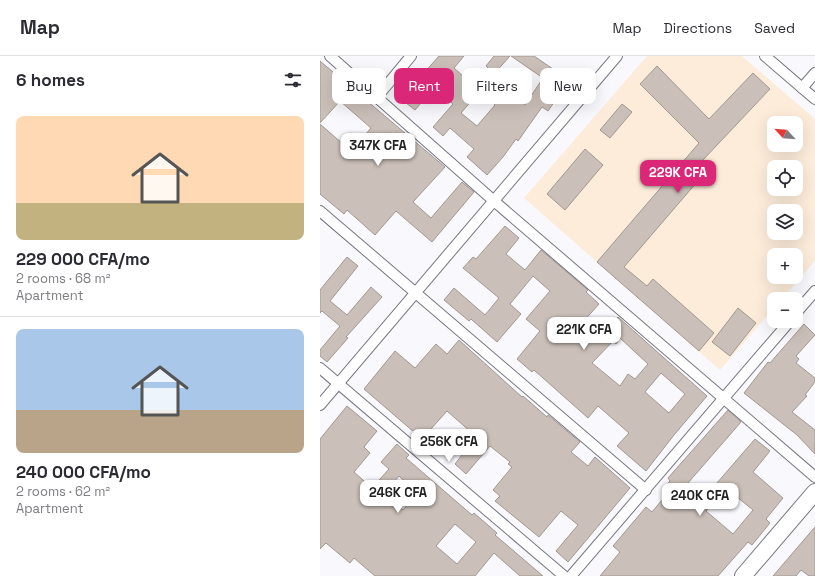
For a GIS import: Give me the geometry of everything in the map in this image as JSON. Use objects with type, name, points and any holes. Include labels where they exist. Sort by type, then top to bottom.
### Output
[{"type":"main road","points":[[743,576],[815,492]]},
{"type":"street","points":[[330,56],[344,68]]},
{"type":"street","points":[[386,86],[411,56]]},
{"type":"street","points":[[320,406],[617,56]]},
{"type":"street","points":[[765,56],[815,99]]},
{"type":"street","points":[[802,88],[815,73]]},
{"type":"street","points":[[385,104],[494,201],[815,477]]},
{"type":"street","points":[[320,211],[646,490]]},
{"type":"street","points":[[803,306],[815,291]]},
{"type":"street","points":[[571,576],[784,328]]},
{"type":"street","points":[[320,368],[564,576]]},
{"type":"shaded area","points":[[647,56],[742,56],[815,119],[815,261],[803,275],[803,248],[767,248],[767,284],[795,284],[788,292],[767,292],[767,316],[720,370],[524,198]]},
{"type":"building","points":[[439,56],[464,56],[454,68],[428,68]]},
{"type":"building","points":[[494,56],[510,56],[499,68],[488,68],[486,66]]},
{"type":"building","points":[[511,56],[534,56],[552,68],[540,68],[540,76],[532,70],[532,68],[528,68]]},
{"type":"building","points":[[320,61],[332,71],[332,104],[337,104],[320,123]]},
{"type":"building","points":[[657,66],[709,119],[753,73],[770,89],[702,161],[709,168],[624,267],[647,286],[653,279],[714,333],[699,351],[597,262],[699,143],[640,84]]},
{"type":"building","points":[[454,68],[462,75],[462,104],[469,104],[461,113],[477,126],[495,105],[494,104],[532,104],[532,94],[540,82],[540,104],[553,104],[548,111],[542,107],[518,141],[516,139],[487,175],[467,157],[474,149],[450,128],[443,136],[433,127],[454,104]]},
{"type":"building","points":[[343,104],[371,104],[445,167],[413,202],[431,218],[462,182],[474,192],[432,242],[396,211],[375,235],[347,210],[344,214],[320,194],[320,124],[351,151],[371,128]]},
{"type":"building","points":[[407,104],[420,104],[415,110]]},
{"type":"building","points":[[622,104],[632,112],[610,138],[600,130]]},
{"type":"building","points":[[585,149],[603,165],[565,210],[547,194]]},
{"type":"building","points":[[505,226],[519,238],[506,254],[525,270],[541,250],[588,290],[586,292],[599,304],[582,323],[598,338],[618,317],[707,396],[646,471],[617,446],[629,433],[598,406],[588,418],[534,370],[532,372],[517,359],[540,331],[526,319],[550,291],[533,276],[510,304],[521,314],[497,342],[471,319],[469,321],[444,300],[454,288],[485,315],[499,298],[463,268],[473,257],[476,259]],"holes":[[[620,338],[648,364],[635,379],[628,374],[620,386],[592,363],[613,341],[616,344]],[[661,373],[685,394],[669,413],[645,392]]]},
{"type":"building","points":[[347,257],[358,266],[330,301],[347,315],[371,287],[382,297],[346,337],[348,338],[327,362],[320,356],[320,350],[340,326],[322,311],[320,313],[320,290]]},
{"type":"building","points":[[738,308],[756,323],[730,356],[712,342]]},
{"type":"building","points":[[804,324],[815,335],[796,356],[799,359],[796,363],[815,378],[815,382],[805,395],[807,396],[792,412],[815,430],[815,454],[797,435],[744,393],[768,362],[770,363],[801,328],[803,328]]},
{"type":"building","points":[[459,340],[522,397],[523,396],[547,417],[548,415],[580,442],[571,452],[588,466],[595,457],[630,488],[568,562],[556,551],[578,525],[561,511],[539,537],[495,501],[500,496],[493,490],[512,467],[508,464],[510,462],[490,446],[466,474],[455,464],[462,455],[456,450],[471,432],[447,411],[422,439],[364,389],[395,351],[415,368],[436,344],[447,354]]},
{"type":"building","points":[[347,406],[377,431],[364,447],[370,453],[354,472],[372,488],[389,469],[381,462],[397,444],[409,455],[406,458],[472,515],[474,513],[497,533],[495,535],[543,576],[520,576],[494,553],[475,576],[375,576],[354,558],[350,563],[326,543],[320,549],[320,439]],"holes":[[[399,476],[417,493],[403,510],[384,494]],[[455,524],[476,542],[457,564],[436,546]]]},
{"type":"building","points":[[728,410],[741,422],[681,491],[697,506],[755,439],[770,451],[753,472],[783,498],[766,519],[770,523],[752,545],[748,542],[718,576],[600,576],[620,552],[613,546],[646,507],[652,512],[667,494],[662,490],[670,481],[668,478]],"holes":[[[726,488],[753,510],[733,534],[706,511]]]},
{"type":"building","points":[[815,527],[815,576],[809,576],[801,570],[796,576],[773,576]]}]
